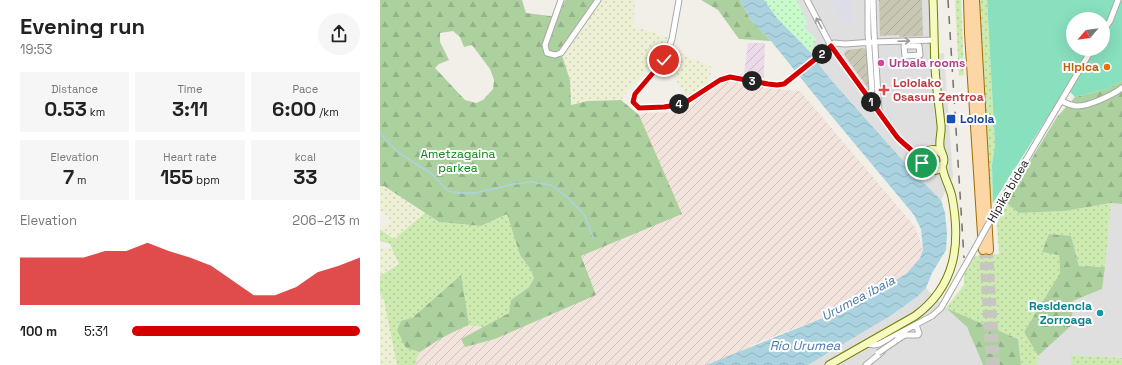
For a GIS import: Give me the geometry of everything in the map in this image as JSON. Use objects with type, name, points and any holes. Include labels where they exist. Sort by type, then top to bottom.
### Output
[{"type":"main road","points":[[829,365],[899,326],[922,311],[935,298],[948,275],[955,253],[956,229],[952,197],[950,188],[945,180],[942,165],[944,161],[940,146],[941,128],[936,74],[933,0]]},
{"type":"main road","points":[[968,0],[969,33],[986,250],[975,0]]},
{"type":"main road","points":[[940,138],[922,158],[922,163],[925,168],[933,171],[945,180]]},
{"type":"main road","points":[[928,151],[935,149],[942,154]]},
{"type":"main road","points":[[933,171],[942,165]]},
{"type":"street","points":[[561,0],[545,45],[547,52],[555,55],[561,53],[598,0]]},
{"type":"street","points":[[679,0],[672,39],[664,60],[635,94],[633,102],[639,108],[664,107],[683,104],[720,80],[730,77],[768,84],[784,84],[834,44],[934,40]]},
{"type":"street","points":[[807,0],[831,46],[897,137],[903,144],[914,151],[922,163]]},
{"type":"street","points":[[868,0],[879,112]]},
{"type":"street","points":[[867,96],[872,90],[873,0]]},
{"type":"street","points":[[1110,21],[1118,0]]},
{"type":"street","points":[[839,57],[838,52],[845,44]]},
{"type":"street","name":"Hipika bidea","points":[[866,344],[874,346],[879,344],[932,316],[941,308],[995,212],[1088,56]]},
{"type":"street","points":[[1061,101],[1076,106],[1082,106],[1122,88]]},
{"type":"street","points":[[914,151],[928,151]]},
{"type":"street","points":[[916,325],[919,330],[918,335]]},
{"type":"street","points":[[861,365],[901,337],[905,335],[918,335]]},
{"type":"street","points":[[866,365],[901,337],[915,337],[918,335]]},
{"type":"shaded area","points":[[600,0],[635,0],[633,26],[670,38],[672,50],[712,67],[708,84],[686,96],[666,64],[658,58],[621,100],[588,101],[571,105],[570,80],[562,55],[600,3]]},
{"type":"shaded area","points":[[764,0],[930,0],[932,54],[944,53],[953,177],[941,200],[915,174],[832,81],[811,53]]},
{"type":"shaded area","points":[[831,0],[851,0],[853,24],[844,25]]},
{"type":"shaded area","points":[[879,0],[922,0],[923,36],[880,36]]},
{"type":"shaded area","points":[[748,43],[765,43],[764,77],[753,76],[752,80],[735,78],[735,74],[744,74]]},
{"type":"shaded area","points":[[864,48],[867,51],[869,88],[844,53],[847,50]]},
{"type":"shaded area","points":[[724,79],[785,90],[800,91],[915,227],[923,250],[920,258],[907,273],[850,307],[749,346],[756,365],[400,365],[600,138],[643,113],[682,112]]},
{"type":"shaded area","points":[[380,186],[384,186],[425,213],[394,239],[381,230],[391,221],[380,210]]},
{"type":"shaded area","points":[[1111,203],[1122,204],[1122,358],[1071,355],[1071,365],[1037,365],[1038,356],[1072,325],[1073,301],[1102,289]]},
{"type":"shaded area","points":[[380,248],[392,249],[399,264],[380,276]]},
{"type":"shaded area","points":[[926,288],[967,327],[983,365],[808,365],[890,316],[917,297]]},
{"type":"shaded area","points":[[380,293],[384,300],[397,365],[380,365]]},
{"type":"green space","name":"Ametzagaina parkea","points":[[380,0],[522,0],[526,13],[558,17],[565,0],[595,0],[560,49],[570,80],[571,105],[588,101],[621,100],[639,115],[682,214],[581,256],[596,295],[495,339],[465,347],[461,339],[509,313],[511,300],[529,287],[534,278],[531,270],[520,255],[507,214],[481,226],[439,222],[384,186],[380,186]],"holes":[[[453,31],[460,37],[464,47],[472,45],[490,69],[494,80],[493,89],[483,100],[476,103],[465,100],[435,68],[439,64],[449,60],[440,42],[440,33]]]},
{"type":"green space","points":[[701,0],[740,0],[750,19],[771,41],[739,39],[718,10]]},
{"type":"green space","points":[[764,0],[797,0],[808,24],[804,27],[816,39],[811,53],[777,18]]},
{"type":"green space","points":[[955,0],[961,0],[964,75],[959,76]]},
{"type":"green space","points":[[978,0],[987,0],[995,144],[992,165],[993,203],[991,207]]},
{"type":"green space","points":[[987,0],[1122,0],[1122,81],[1108,89],[1075,97],[1066,88],[993,203],[992,165],[995,144]]},
{"type":"green space","points":[[1122,81],[1122,204],[1111,203],[1065,211],[1019,213],[1005,202],[1057,117],[1075,97],[1108,89]]},
{"type":"green space","points":[[1005,202],[1019,213],[1065,211],[1111,203],[1105,267],[1079,266],[1071,237],[1049,234],[1059,255],[1060,273],[1024,332],[1038,356],[1037,365],[1021,365],[1018,339],[946,308],[964,285],[964,274],[975,256],[999,254],[997,224]]},
{"type":"green space","points":[[425,213],[439,222],[481,226],[507,214],[520,255],[531,270],[534,278],[529,287],[511,300],[509,313],[483,327],[469,325],[460,276],[412,318],[401,322],[406,348],[420,352],[416,360],[416,365],[397,365],[384,300],[380,293],[380,276],[399,264],[390,244],[380,241],[380,230],[394,239]]},
{"type":"green space","points":[[1049,234],[1071,236],[1079,266],[1105,267],[1102,289],[1073,301],[1072,325],[1038,356],[1024,332],[1060,273],[1059,255],[1042,252]]},
{"type":"green space","points":[[461,275],[469,325],[444,337],[420,352],[406,348],[397,330],[401,321],[412,318]]},
{"type":"green space","points":[[946,308],[1018,339],[1021,365],[983,365],[967,327]]},
{"type":"green space","points":[[1071,355],[1122,358],[1122,365],[1071,365]]},
{"type":"water","name":"Río Urumea","points":[[740,0],[764,0],[777,18],[811,53],[832,81],[915,174],[941,200],[945,213],[947,234],[946,250],[932,273],[926,288],[917,297],[890,316],[808,365],[706,365],[850,307],[877,292],[907,273],[920,258],[923,250],[921,229],[914,215],[771,41],[750,19]]},
{"type":"waterway","points":[[380,132],[399,153],[432,174],[448,191],[475,193],[514,184],[532,182],[551,185],[567,197],[584,214],[593,237]]},
{"type":"tunnel","points":[[983,250],[990,365]]},
{"type":"tunnel","points":[[989,250],[996,365]]},
{"type":"railway","points":[[948,0],[964,258]]},
{"type":"place","name":"Urbaia rooms","points":[[881,63]]},
{"type":"place","name":"Hipica","points":[[1107,67]]},
{"type":"place","name":"Loiolako Osasun Zentroa","points":[[884,90]]},
{"type":"place","name":"Loiola","points":[[951,119]]},
{"type":"place","name":"Residencia Zorroaga","points":[[1100,313]]},
{"type":"route","points":[[664,60],[646,79],[635,94],[633,102],[639,108],[664,107],[683,104],[720,80],[730,77],[768,84],[784,84],[831,46],[897,137],[903,144],[914,151],[922,163]]},
{"type":"water label","name":"Urumea ibaia","points":[[858,298]]}]
